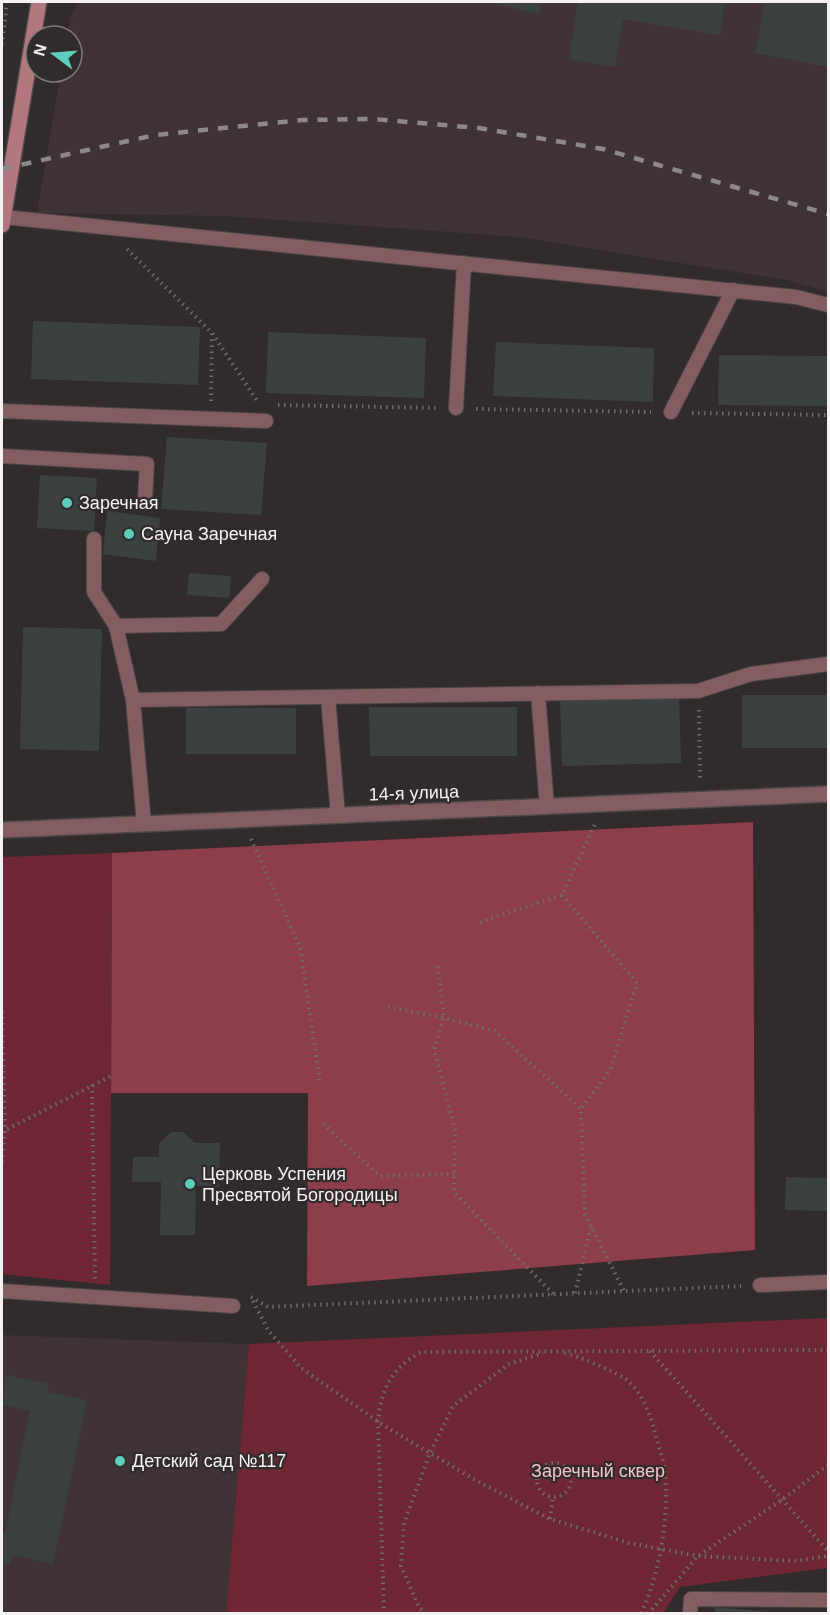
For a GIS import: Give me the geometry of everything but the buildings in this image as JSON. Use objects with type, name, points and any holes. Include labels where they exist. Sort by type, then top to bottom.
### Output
[{"type":"main road","points":[[2,221],[39,2]]},
{"type":"street","name":"14-я улица","points":[[2,830],[828,794]]},
{"type":"lane","points":[[2,221],[105,228],[733,290],[796,297],[828,305]]},
{"type":"lane","points":[[456,408],[464,263]]},
{"type":"lane","points":[[671,412],[733,290]]},
{"type":"lane","points":[[2,411],[266,421]]},
{"type":"lane","points":[[2,456],[147,464],[145,499]]},
{"type":"lane","points":[[94,539],[94,592],[116,626],[133,700],[144,824]]},
{"type":"lane","points":[[116,626],[221,624],[262,579]]},
{"type":"lane","points":[[133,700],[698,691],[751,674],[828,664]]},
{"type":"lane","points":[[538,693],[547,807]]},
{"type":"lane","points":[[328,697],[338,816]]},
{"type":"lane","points":[[760,1285],[828,1281]]},
{"type":"lane","points":[[2,1291],[233,1306]]},
{"type":"lane","points":[[690,1614],[691,1599],[828,1600]]},
{"type":"path","points":[[2,45],[7,2]]},
{"type":"path","points":[[105,228],[212,333],[259,404]]},
{"type":"path","points":[[211,401],[212,333]]},
{"type":"path","points":[[199,401],[221,402]]},
{"type":"path","points":[[249,403],[267,404]]},
{"type":"path","points":[[276,404],[828,415]]},
{"type":"path","points":[[698,691],[700,800]]},
{"type":"path","points":[[480,922],[562,895],[598,818]]},
{"type":"path","points":[[248,833],[300,947],[321,1081]]},
{"type":"path","points":[[562,895],[637,983],[611,1068],[581,1109],[585,1214],[624,1291]]},
{"type":"path","points":[[436,962],[444,1018],[434,1049],[455,1130],[454,1192],[553,1294]]},
{"type":"path","points":[[388,1007],[495,1031],[581,1109]]},
{"type":"path","points":[[2,1011],[2,1163]]},
{"type":"path","points":[[3,1132],[111,1076]]},
{"type":"path","points":[[92,1085],[96,1298]]},
{"type":"path","points":[[323,1124],[380,1176],[454,1174]]},
{"type":"path","points":[[575,1293],[591,1227]]},
{"type":"path","points":[[760,1285],[267,1307],[252,1297],[268,1330],[302,1368],[378,1421],[430,1453],[477,1481],[550,1519],[629,1543],[698,1556],[797,1561],[828,1556]]},
{"type":"path","points":[[384,1614],[379,1406],[387,1383],[405,1361],[421,1352],[828,1350]]},
{"type":"path","points":[[426,1614],[419,1607],[401,1566],[404,1523],[430,1453],[453,1406],[509,1364],[554,1351],[591,1362],[628,1380],[649,1411],[665,1472],[666,1512],[661,1549],[641,1614]]},
{"type":"path","points":[[650,1351],[828,1551]]},
{"type":"path","points":[[552,1462],[558,1463],[570,1473],[571,1484],[565,1493],[553,1497],[540,1490],[537,1479],[541,1468],[552,1462]]},
{"type":"path","points":[[648,1614],[698,1556],[828,1465]]},
{"type":"path","points":[[550,1519],[553,1497]]},
{"type":"shaded area","points":[[78,2],[828,2],[828,292],[786,280],[519,237],[225,216],[37,213],[59,84],[84,84],[84,24],[69,24],[70,16]]},
{"type":"shaded area","points":[[753,822],[755,1250],[307,1286],[308,1093],[111,1093],[112,853]]},
{"type":"shaded area","name":"Детский сад №117","points":[[2,1335],[249,1344],[226,1613],[2,1614]]},
{"type":"green space","points":[[112,853],[110,1285],[2,1274],[2,857]]},
{"type":"green space","name":"Заречный сквер","points":[[828,1318],[828,1568],[680,1587],[663,1613],[226,1613],[249,1344]]},
{"type":"railway","points":[[2,169],[155,135],[302,120],[373,119],[479,128],[603,149],[828,214]]},
{"type":"place","name":"Заречная","points":[[67,503]]},
{"type":"place","name":"Сауна Заречная","points":[[129,534]]},
{"type":"place","name":"Церковь Успения Пресвятой Богородицы","points":[[190,1184]]},
{"type":"place","name":"Детский сад №117","points":[[120,1461]]}]
